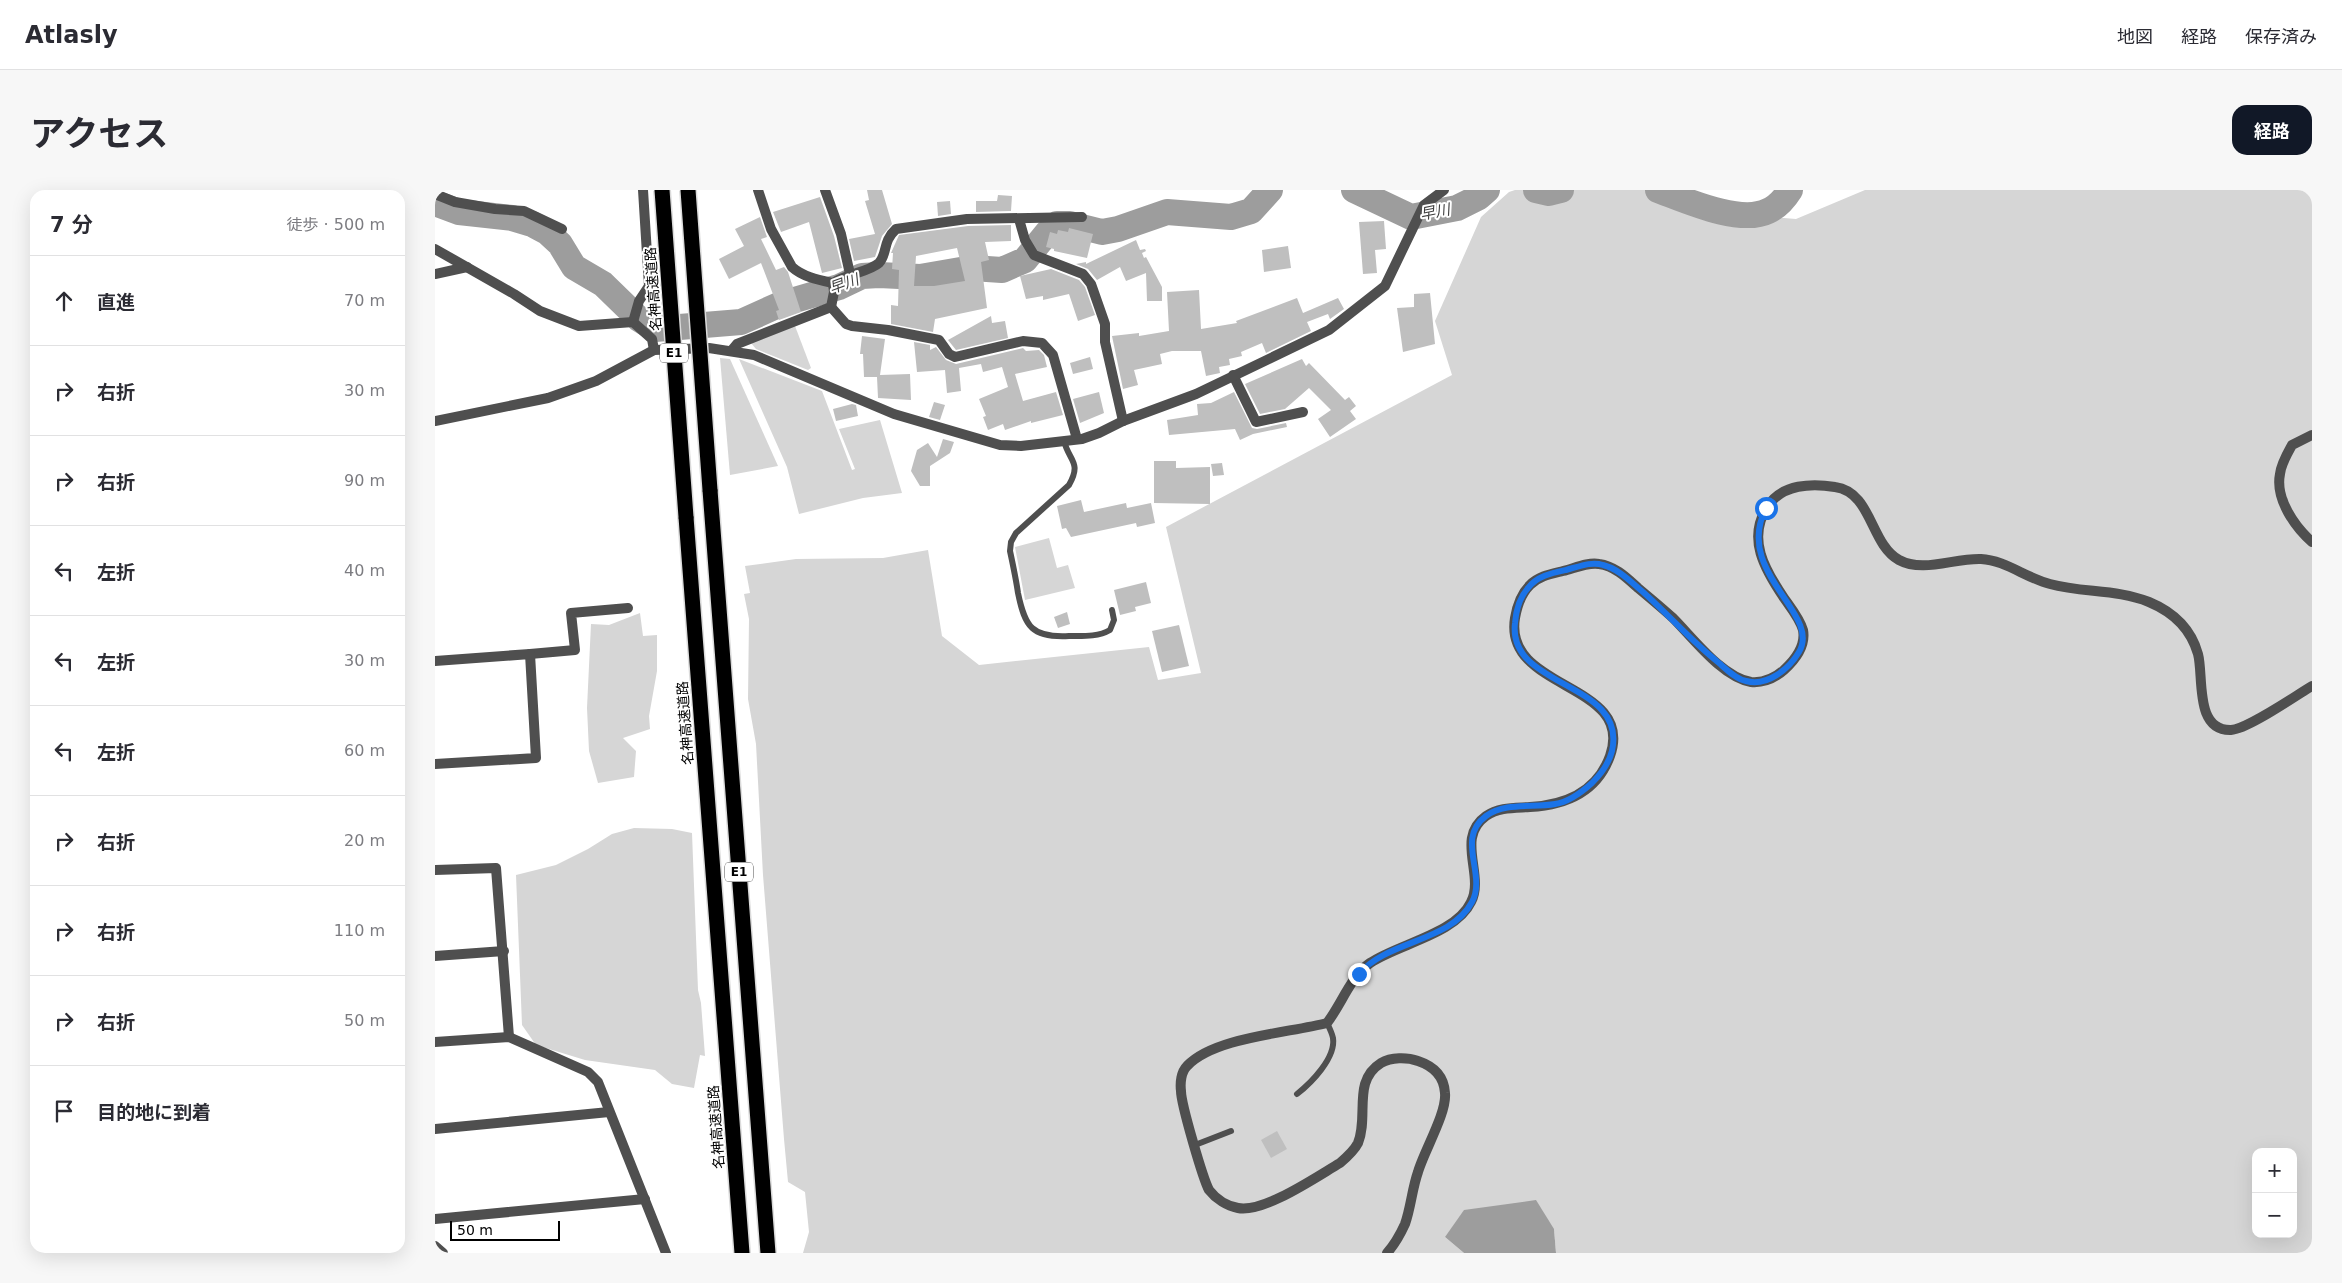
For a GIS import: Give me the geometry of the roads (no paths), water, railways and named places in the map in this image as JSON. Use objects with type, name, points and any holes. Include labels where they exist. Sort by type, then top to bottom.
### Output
[{"type":"highway","name":"名神高速道路","points":[[662,190],[742,1253]]},
{"type":"highway","name":"E1","points":[[688,190],[768,1253]]},
{"type":"street","points":[[635,317],[639,301],[649,286],[643,190]]},
{"type":"street","points":[[758,190],[771,229],[792,268],[833,287]]},
{"type":"street","points":[[825,190],[841,234],[850,274]]},
{"type":"street","points":[[435,421],[548,398],[596,381],[654,350],[709,348],[732,350],[754,356],[894,414],[1000,445],[1021,446],[1077,439],[1099,433],[1123,421],[1196,394],[1329,330],[1357,310],[1385,286],[1424,205],[1444,190]]},
{"type":"street","points":[[435,194],[455,202],[495,209],[524,211],[563,229]]},
{"type":"street","points":[[1077,439],[1053,356],[1042,343],[1023,341],[955,357],[949,354],[939,340],[846,324],[831,307],[833,287],[850,274],[873,267],[879,262],[883,256],[885,244],[889,236],[897,230],[967,219],[1082,217]]},
{"type":"street","points":[[1019,219],[1032,252],[1083,274],[1091,284],[1105,324],[1105,342],[1123,421]]},
{"type":"street","points":[[435,249],[539,311],[579,326],[635,317]]},
{"type":"street","points":[[435,274],[467,268]]},
{"type":"street","points":[[732,350],[737,344],[831,307]]},
{"type":"street","points":[[635,317],[651,338],[654,350]]},
{"type":"street","points":[[1233,375],[1256,422],[1303,412]]},
{"type":"street","points":[[2312,435],[2292,445],[2279,474],[2279,485],[2294,524],[2312,542]]},
{"type":"street","points":[[1387,1253],[1395,1243],[1405,1223],[1418,1172],[1441,1112],[1445,1095],[1443,1081],[1435,1070],[1411,1058],[1383,1062],[1371,1070],[1364,1081],[1362,1129],[1357,1144],[1350,1155],[1341,1163],[1267,1204],[1252,1209],[1237,1208],[1221,1201],[1209,1189],[1180,1093],[1182,1075],[1186,1066],[1218,1047],[1327,1023],[1366,966],[1401,946],[1449,926],[1473,901],[1476,882],[1470,848],[1472,835],[1479,822],[1489,814],[1505,808],[1558,804],[1582,792],[1599,776],[1608,760],[1613,739],[1612,726],[1607,715],[1596,704],[1580,693],[1540,670],[1522,655],[1515,639],[1516,613],[1520,600],[1529,586],[1543,576],[1589,564],[1602,564],[1625,576],[1674,620],[1711,657],[1733,675],[1746,681],[1762,682],[1782,673],[1800,651],[1803,642],[1803,632],[1771,578],[1760,554],[1757,534],[1759,522],[1774,498],[1790,488],[1803,486],[1839,487],[1852,493],[1864,507],[1888,552],[1910,565],[1933,565],[1954,560],[1986,559],[2047,584],[2112,591],[2148,601],[2172,614],[2192,639],[2199,656],[2201,703],[2207,716],[2222,728],[2230,730],[2244,726],[2312,686]]},
{"type":"street","points":[[435,661],[575,650],[571,613],[628,608]]},
{"type":"street","points":[[435,764],[536,758],[530,654]]},
{"type":"street","points":[[435,870],[496,868],[509,1037]]},
{"type":"street","points":[[435,956],[503,951]]},
{"type":"street","points":[[435,1042],[509,1037],[588,1072],[598,1082],[666,1253]]},
{"type":"street","points":[[435,1129],[609,1112]]},
{"type":"street","points":[[435,1219],[645,1199]]},
{"type":"street","points":[[435,1246],[443,1253]]},
{"type":"lane","points":[[1064,441],[1065,447],[1073,458],[1074,476],[1069,485],[1016,533],[1011,542],[1010,551],[1023,616],[1029,628],[1040,634],[1055,637],[1103,634],[1110,630],[1114,620],[1112,610]]},
{"type":"lane","points":[[1297,1094],[1314,1080],[1328,1059],[1333,1039],[1327,1023]]},
{"type":"lane","points":[[1195,1146],[1231,1131]]},
{"type":"waterway","name":"早川","points":[[435,203],[459,212],[512,218],[532,224],[547,232],[560,244],[574,267],[603,284],[639,319],[655,329],[741,322],[781,304],[839,287],[862,276],[920,277],[972,268],[1002,270],[1025,260],[1057,224],[1070,224],[1102,232],[1118,229],[1167,212],[1231,217],[1251,211],[1270,190]]},
{"type":"waterway","name":"早川","points":[[1354,190],[1411,217],[1457,208],[1479,197],[1487,190]]},
{"type":"waterway","name":"早川","points":[[1536,190],[1549,193],[1561,190]]},
{"type":"waterway","name":"早川","points":[[1658,190],[1713,210],[1743,215],[1756,215],[1768,211],[1781,202],[1790,190]]}]
